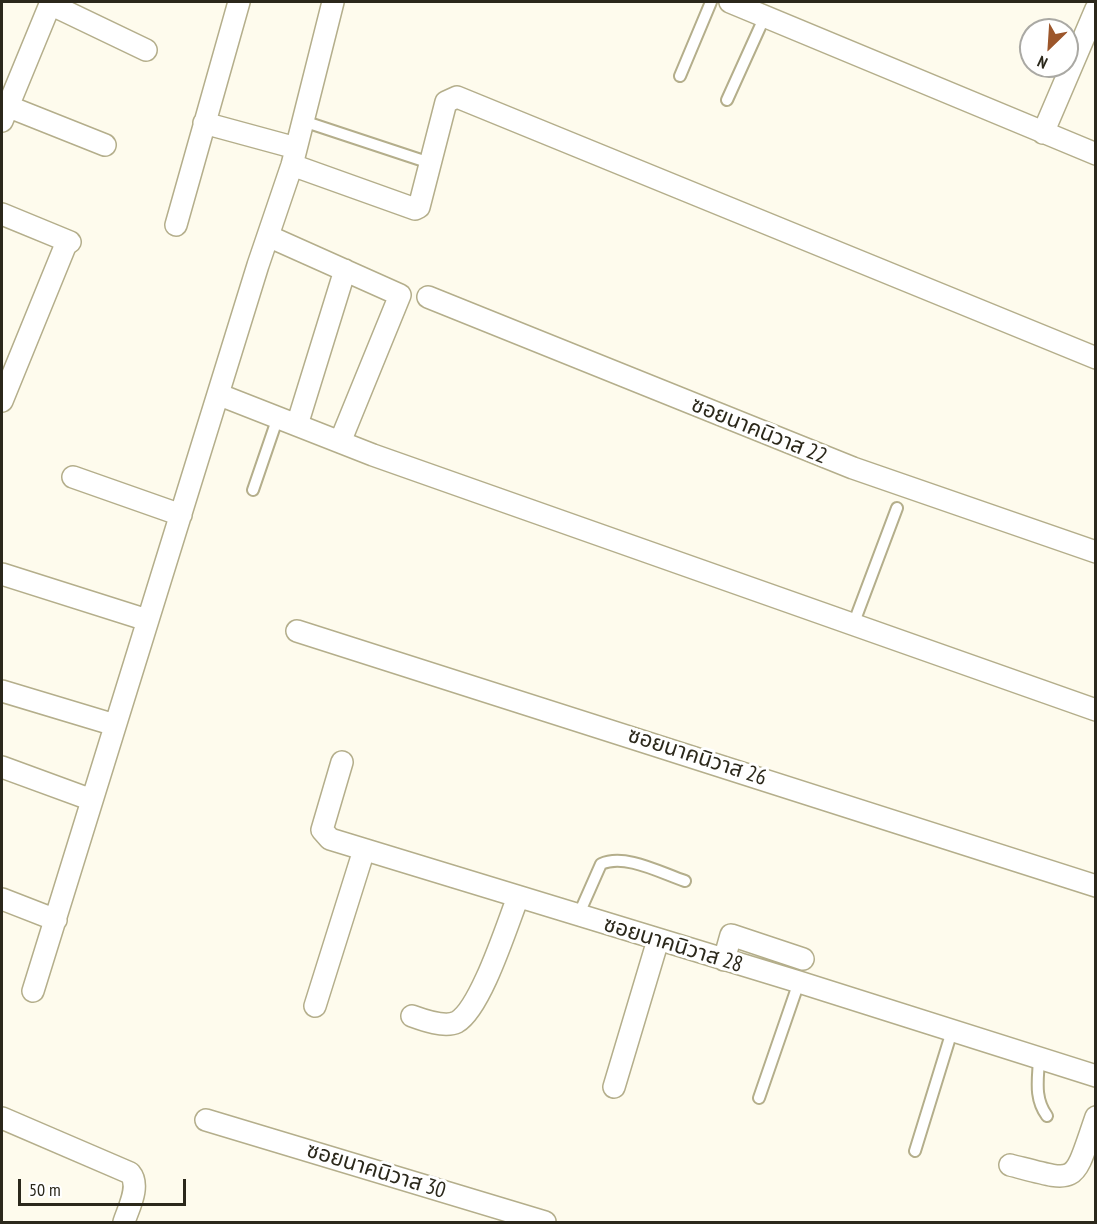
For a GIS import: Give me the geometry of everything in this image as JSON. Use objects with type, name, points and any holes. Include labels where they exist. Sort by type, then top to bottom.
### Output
[{"type":"street","points":[[176,225],[239,2]]},
{"type":"street","points":[[33,991],[147,620],[294,156],[333,2]]},
{"type":"street","points":[[730,2],[1095,154]]},
{"type":"street","points":[[105,145],[4,113],[51,3],[146,50]]},
{"type":"street","points":[[1043,133],[1095,9]]},
{"type":"street","points":[[204,123],[294,156],[411,209],[419,207],[446,102],[457,97],[1095,358]]},
{"type":"street","points":[[2,214],[70,242],[66,244],[2,401]]},
{"type":"street","points":[[268,236],[400,295],[340,442]]},
{"type":"street","points":[[297,425],[345,270]]},
{"type":"street","name":"ซอยนาคนิวาส 22","points":[[428,297],[853,468],[1095,552]]},
{"type":"street","points":[[220,395],[340,442],[1095,710]]},
{"type":"street","points":[[73,477],[181,515]]},
{"type":"street","points":[[2,574],[147,620]]},
{"type":"street","name":"ซอยนาคนิวาส 26","points":[[297,631],[1095,886]]},
{"type":"street","points":[[2,691],[115,725]]},
{"type":"street","name":"ซอยนาคนิวาส 28","points":[[342,762],[322,830],[330,839],[799,982],[1095,1076]]},
{"type":"street","points":[[2,767],[92,800]]},
{"type":"street","points":[[315,1006],[364,850]]},
{"type":"street","points":[[412,1016],[447,1024],[458,1022],[481,991],[518,897]]},
{"type":"street","points":[[2,899],[56,920]]},
{"type":"street","points":[[724,960],[731,935],[804,959]]},
{"type":"street","points":[[614,1087],[658,940]]},
{"type":"street","points":[[1010,1165],[1057,1178],[1069,1176],[1077,1170],[1095,1117]]},
{"type":"street","points":[[2,1118],[130,1173],[135,1180],[124,1222]]},
{"type":"street","name":"ซอยนาคนิวาส 30","points":[[206,1120],[545,1222]]},
{"type":"lane","points":[[680,76],[711,2]]},
{"type":"lane","points":[[727,100],[765,16]]},
{"type":"lane","points":[[303,121],[430,163]]},
{"type":"lane","points":[[253,490],[278,417]]},
{"type":"lane","points":[[854,625],[897,508]]},
{"type":"lane","points":[[578,916],[601,864],[610,860],[622,860],[685,882]]},
{"type":"lane","points":[[759,1098],[799,982]]},
{"type":"lane","points":[[915,1151],[952,1031]]},
{"type":"lane","points":[[1040,1059],[1037,1088],[1039,1105],[1047,1116]]}]
